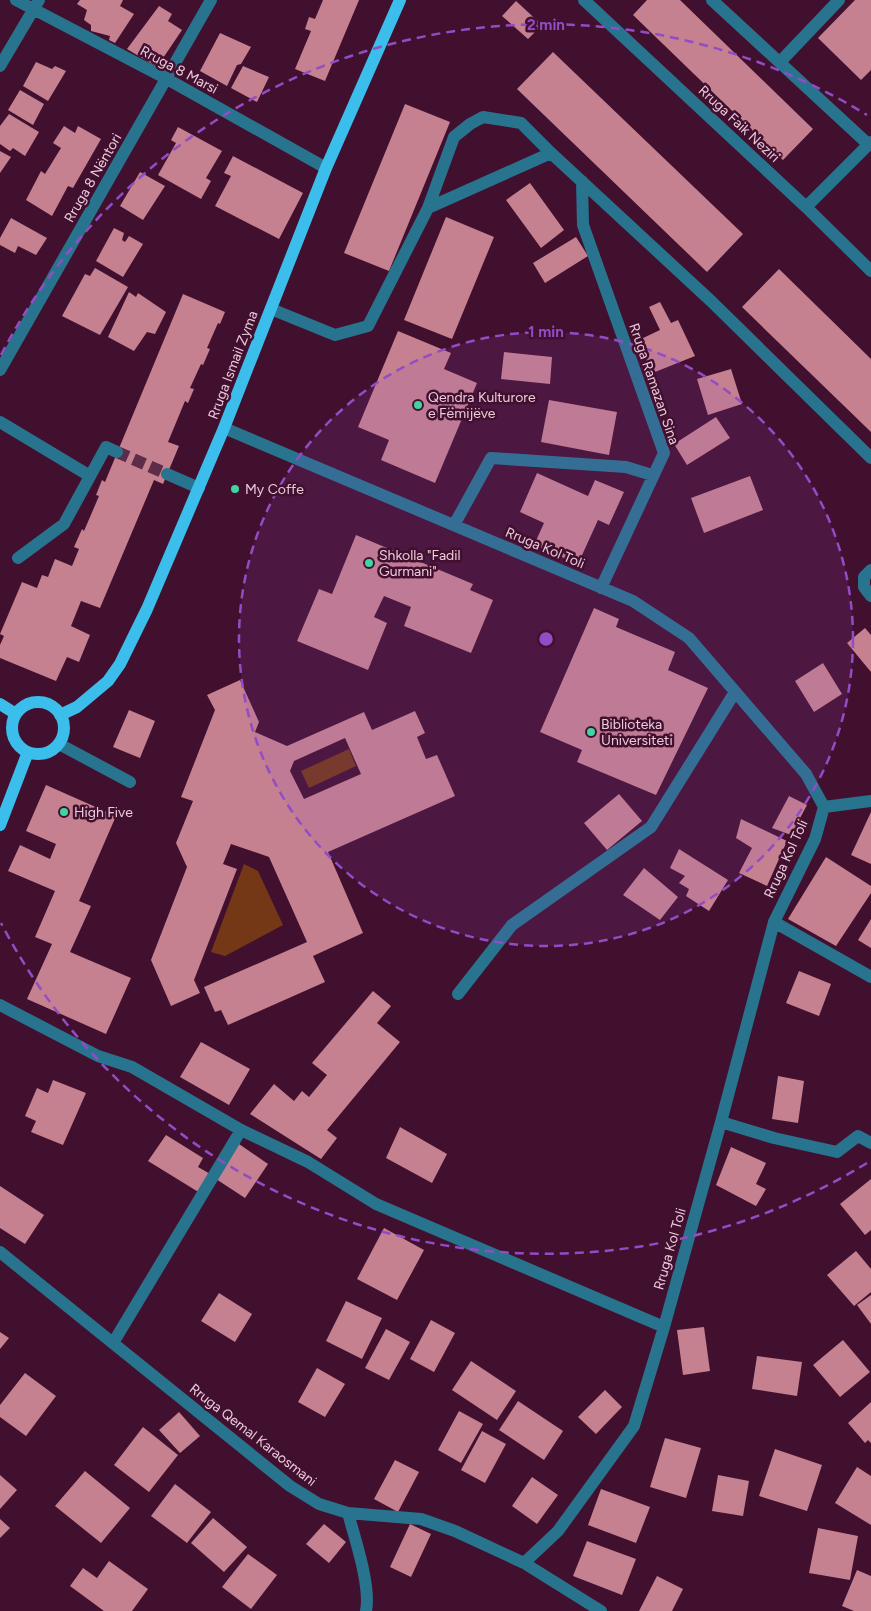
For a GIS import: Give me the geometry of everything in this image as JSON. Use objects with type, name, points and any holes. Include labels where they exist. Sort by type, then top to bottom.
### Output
[{"type":"main road","name":"Rruga Ismail Zyma","points":[[60,715],[77,707],[108,681],[120,664],[147,609],[224,428],[326,168],[400,0]]},
{"type":"main road","points":[[38,703],[52,707],[60,715],[64,729],[59,744],[46,753],[36,754],[21,749],[13,735],[12,725],[16,714],[27,705],[38,703]]},
{"type":"main road","points":[[0,704],[16,714]]},
{"type":"main road","points":[[0,825],[28,752]]},
{"type":"street","name":"Rruga 8 Marsi","points":[[16,0],[36,5],[326,168]]},
{"type":"street","name":"Rruga 8 Nëntori","points":[[0,370],[211,0]]},
{"type":"street","name":"Rruga Faik Neziri","points":[[584,0],[806,207],[871,271]]},
{"type":"street","points":[[712,0],[870,143],[806,207]]},
{"type":"street","points":[[780,62],[839,0]]},
{"type":"street","points":[[0,66],[36,5]]},
{"type":"street","points":[[271,309],[335,334],[368,326],[428,208],[454,137],[470,124],[483,117],[521,123],[711,301],[871,458]]},
{"type":"street","points":[[428,208],[551,153]]},
{"type":"street","name":"Rruga Ramazan Sina","points":[[582,181],[583,225],[664,453],[652,475],[601,588]]},
{"type":"street","points":[[0,422],[90,476]]},
{"type":"street","name":"Rruga Kol Toli","points":[[224,428],[632,601],[689,638],[806,774],[824,807],[815,839],[774,922],[664,1328],[634,1426],[558,1531],[524,1563]]},
{"type":"street","points":[[18,558],[64,524],[106,448],[117,452]]},
{"type":"street","points":[[454,526],[491,458],[626,467],[652,475]]},
{"type":"street","points":[[167,474],[199,488]]},
{"type":"street","points":[[871,570],[864,576],[864,587],[871,596]]},
{"type":"street","points":[[458,994],[512,925],[651,827],[735,692]]},
{"type":"street","points":[[59,744],[130,782]]},
{"type":"street","points":[[824,807],[871,801]]},
{"type":"street","points":[[774,922],[871,977]]},
{"type":"street","points":[[0,1005],[98,1056],[132,1067],[242,1130],[308,1162],[376,1204],[664,1328]]},
{"type":"street","points":[[721,1122],[774,1138],[837,1152],[858,1136],[871,1143]]},
{"type":"street","points":[[113,1343],[242,1130]]},
{"type":"street","name":"Rruga Qemal Karaosmani","points":[[0,1252],[290,1486],[319,1504],[348,1513],[421,1519],[455,1531],[524,1563],[601,1611]]},
{"type":"street","points":[[348,1513],[367,1597],[366,1611]]},
{"type":"shaded area","points":[[349,749],[356,766],[309,788],[301,771]]},
{"type":"shaded area","points":[[244,864],[258,871],[283,925],[225,956],[211,952]]},
{"type":"building","points":[[80,0],[123,0],[120,6],[134,14],[115,43],[109,40],[110,36],[91,31],[91,25],[84,20],[87,10],[77,4]]},
{"type":"building","points":[[323,0],[359,0],[325,81],[295,69],[311,31],[305,29],[309,17],[315,19]]},
{"type":"building","points":[[647,0],[680,0],[813,129],[783,160],[633,15]]},
{"type":"building","points":[[855,0],[871,0],[871,70],[861,80],[818,38]]},
{"type":"building","points":[[516,1],[542,25],[528,39],[502,16]]},
{"type":"building","points":[[159,6],[172,14],[168,21],[182,30],[157,67],[127,49]]},
{"type":"building","points":[[220,33],[251,47],[241,64],[237,65],[227,86],[200,71]]},
{"type":"building","points":[[553,52],[743,234],[707,272],[517,89]]},
{"type":"building","points":[[36,62],[52,69],[55,66],[66,71],[48,101],[23,86]]},
{"type":"building","points":[[243,66],[269,77],[257,102],[231,88]]},
{"type":"building","points":[[20,90],[44,104],[33,125],[8,110]]},
{"type":"building","points":[[405,104],[450,122],[389,271],[344,253]]},
{"type":"building","points":[[9,114],[39,132],[25,156],[13,148],[10,151],[0,144],[0,126]]},
{"type":"building","points":[[64,126],[75,133],[78,126],[101,139],[73,188],[68,186],[52,216],[26,200],[41,171],[45,174],[61,148],[53,143]]},
{"type":"building","points":[[178,127],[222,151],[206,178],[211,181],[201,199],[158,175],[176,143],[171,140]]},
{"type":"building","points":[[0,151],[11,157],[0,173]]},
{"type":"building","points":[[233,156],[303,193],[279,239],[215,206],[231,176],[224,173]]},
{"type":"building","points":[[140,172],[165,186],[143,220],[120,206]]},
{"type":"building","points":[[530,183],[564,230],[541,248],[506,200]]},
{"type":"building","points":[[446,217],[494,237],[452,339],[404,320]]},
{"type":"building","points":[[11,218],[47,238],[36,255],[18,246],[15,253],[0,245],[0,238]]},
{"type":"building","points":[[114,228],[124,233],[122,240],[125,242],[129,236],[143,244],[123,277],[96,261]]},
{"type":"building","points":[[576,237],[588,256],[545,283],[533,263]]},
{"type":"building","points":[[95,268],[128,287],[100,335],[62,316],[85,274],[90,276]]},
{"type":"building","points":[[779,269],[871,359],[871,432],[742,307]]},
{"type":"building","points":[[129,292],[136,297],[138,293],[166,312],[155,334],[147,332],[134,351],[108,337]]},
{"type":"building","points":[[183,294],[225,312],[207,348],[210,349],[203,365],[201,364],[190,388],[194,389],[188,403],[185,401],[168,442],[179,446],[163,484],[154,480],[100,608],[81,601],[71,626],[90,635],[79,662],[67,657],[56,681],[0,658],[0,645],[4,636],[0,634],[22,582],[37,588],[42,575],[48,577],[55,559],[72,566],[79,549],[74,547],[82,529],[84,531],[99,496],[96,495],[102,480],[105,482]]},
{"type":"building","points":[[660,302],[671,323],[678,320],[695,356],[650,374],[641,339],[660,330],[649,307]]},
{"type":"building","name":"Qendra Kulturore e Fëmijëve","points":[[398,331],[451,353],[444,369],[477,383],[435,483],[381,460],[389,440],[358,427]]},
{"type":"building","points":[[504,352],[552,357],[550,384],[501,379]]},
{"type":"building","points":[[731,369],[742,404],[708,415],[697,379]]},
{"type":"building","points":[[549,400],[617,412],[609,455],[541,442]]},
{"type":"building","points":[[716,417],[730,438],[687,465],[674,444]]},
{"type":"building","points":[[537,473],[588,496],[595,480],[624,492],[609,525],[598,520],[578,564],[534,545],[544,523],[520,512]]},
{"type":"building","points":[[750,476],[763,510],[704,533],[691,498]]},
{"type":"building","points":[[356,535],[473,584],[470,590],[493,600],[471,653],[404,626],[411,607],[384,596],[374,617],[387,623],[368,670],[297,641],[319,589],[332,594]]},
{"type":"building","points":[[594,608],[619,619],[616,627],[675,652],[668,670],[708,688],[656,795],[577,762],[582,750],[540,732]]},
{"type":"building","points":[[865,628],[871,635],[871,672],[847,643]]},
{"type":"building","points":[[823,663],[842,694],[814,712],[795,681]]},
{"type":"building","points":[[240,680],[259,722],[255,732],[287,746],[364,712],[372,730],[415,711],[425,733],[417,737],[426,759],[437,755],[455,796],[328,852],[363,933],[313,956],[325,982],[228,1025],[221,1010],[215,1012],[204,987],[307,942],[269,857],[231,844],[223,864],[237,869],[194,980],[200,993],[171,1006],[151,960],[187,867],[176,843],[193,801],[181,797],[215,710],[207,695]],"holes":[[[345,738],[361,774],[304,799],[290,771],[294,761]]]},
{"type":"building","points":[[129,710],[155,721],[140,758],[113,747]]},
{"type":"building","points":[[46,785],[116,816],[79,901],[91,906],[70,952],[131,978],[106,1034],[27,999],[52,944],[35,937],[55,891],[8,871],[20,845],[50,859],[56,844],[26,831]]},
{"type":"building","points":[[619,794],[642,821],[607,850],[584,823]]},
{"type":"building","points":[[789,796],[807,805],[791,835],[772,828]]},
{"type":"building","points":[[871,812],[871,864],[851,855]]},
{"type":"building","points":[[741,819],[787,841],[767,886],[739,873],[752,848],[736,838]]},
{"type":"building","points":[[679,849],[728,880],[709,911],[686,896],[689,889],[679,883],[685,876],[670,868]]},
{"type":"building","points":[[826,857],[871,886],[871,893],[836,946],[788,919]]},
{"type":"building","points":[[644,868],[678,897],[660,920],[623,895]]},
{"type":"building","points":[[871,919],[871,948],[858,940]]},
{"type":"building","points":[[799,971],[831,984],[819,1016],[786,1003]]},
{"type":"building","points":[[373,991],[391,1006],[377,1023],[400,1042],[327,1130],[337,1138],[321,1159],[250,1114],[274,1084],[294,1101],[302,1091],[309,1097],[327,1075],[312,1063]]},
{"type":"building","points":[[201,1042],[250,1069],[229,1105],[180,1077]]},
{"type":"building","points":[[778,1076],[804,1081],[798,1123],[772,1119]]},
{"type":"building","points":[[53,1080],[86,1093],[63,1145],[31,1132],[36,1121],[25,1116],[37,1088],[48,1093]]},
{"type":"building","points":[[400,1127],[447,1154],[432,1183],[386,1158]]},
{"type":"building","points":[[166,1135],[203,1158],[198,1167],[212,1175],[200,1193],[148,1161]]},
{"type":"building","points":[[239,1144],[268,1164],[245,1198],[216,1179]]},
{"type":"building","points":[[731,1147],[766,1163],[756,1184],[766,1189],[756,1206],[716,1185]]},
{"type":"building","points":[[871,1179],[871,1230],[865,1235],[840,1204]]},
{"type":"building","points":[[0,1186],[44,1215],[25,1244],[0,1228]]},
{"type":"building","points":[[384,1228],[424,1250],[397,1300],[357,1279]]},
{"type":"building","points":[[856,1251],[871,1269],[871,1292],[854,1306],[827,1275]]},
{"type":"building","points":[[219,1293],[252,1314],[235,1342],[201,1321]]},
{"type":"building","points":[[871,1295],[871,1324],[857,1305]]},
{"type":"building","points":[[346,1301],[382,1318],[362,1359],[326,1341]]},
{"type":"building","points":[[431,1320],[455,1333],[434,1372],[410,1359]]},
{"type":"building","points":[[704,1327],[710,1371],[683,1375],[677,1330]]},
{"type":"building","points":[[386,1329],[410,1342],[389,1380],[365,1368]]},
{"type":"building","points":[[0,1332],[9,1338],[0,1349]]},
{"type":"building","points":[[843,1340],[870,1372],[840,1397],[813,1365]]},
{"type":"building","points":[[757,1356],[802,1362],[797,1396],[752,1389]]},
{"type":"building","points":[[471,1361],[516,1391],[497,1420],[452,1390]]},
{"type":"building","points":[[317,1368],[345,1384],[325,1417],[298,1402]]},
{"type":"building","points":[[25,1373],[56,1396],[26,1436],[0,1417],[0,1405]]},
{"type":"building","points":[[605,1390],[622,1407],[596,1434],[578,1417]]},
{"type":"building","points":[[518,1401],[563,1431],[544,1460],[499,1430]]},
{"type":"building","points":[[871,1402],[871,1443],[868,1440],[865,1443],[848,1423]]},
{"type":"building","points":[[459,1411],[483,1424],[461,1463],[438,1450]]},
{"type":"building","points":[[179,1412],[200,1436],[180,1453],[159,1430]]},
{"type":"building","points":[[143,1427],[178,1455],[149,1492],[114,1465]]},
{"type":"building","points":[[482,1431],[506,1444],[485,1483],[461,1470]]},
{"type":"building","points":[[665,1438],[701,1448],[686,1498],[650,1487]]},
{"type":"building","points":[[775,1449],[822,1465],[807,1511],[759,1496]]},
{"type":"building","points":[[395,1460],[419,1472],[398,1512],[374,1499]]},
{"type":"building","points":[[857,1467],[871,1476],[871,1525],[835,1503]]},
{"type":"building","points":[[85,1471],[130,1508],[101,1543],[55,1506]]},
{"type":"building","points":[[0,1475],[17,1490],[0,1509]]},
{"type":"building","points":[[718,1475],[749,1481],[743,1516],[712,1511]]},
{"type":"building","points":[[532,1477],[558,1495],[537,1524],[512,1506]]},
{"type":"building","points":[[175,1484],[211,1512],[187,1543],[151,1516]]},
{"type":"building","points":[[601,1489],[650,1507],[636,1543],[588,1525]]},
{"type":"building","points":[[213,1518],[247,1547],[224,1572],[191,1543]]},
{"type":"building","points":[[0,1519],[10,1528],[0,1538]]},
{"type":"building","points":[[324,1524],[346,1542],[329,1563],[306,1544]]},
{"type":"building","points":[[410,1524],[431,1534],[411,1577],[390,1567]]},
{"type":"building","points":[[818,1528],[858,1536],[850,1580],[809,1573]]},
{"type":"building","points":[[587,1541],[636,1559],[622,1595],[573,1576]]},
{"type":"building","points":[[248,1554],[277,1575],[251,1609],[222,1587]]},
{"type":"building","points":[[109,1561],[148,1589],[132,1611],[104,1611],[70,1586],[83,1568],[97,1578]]},
{"type":"building","points":[[857,1570],[871,1576],[871,1611],[854,1611],[842,1606]]},
{"type":"building","points":[[657,1576],[683,1589],[672,1611],[639,1611]]},
{"type":"tunnel","points":[[117,452],[167,474]]},
{"type":"place","name":"Qendra Kulturore e Fëmijëve","points":[[418,405]]},
{"type":"place","name":"My Coffe","points":[[235,489]]},
{"type":"place","name":"Shkolla \"Fadil Gurmani\"","points":[[369,563]]},
{"type":"place","name":"Biblioteka Universiteti","points":[[591,732]]},
{"type":"place","name":"High Five","points":[[64,812]]}]
